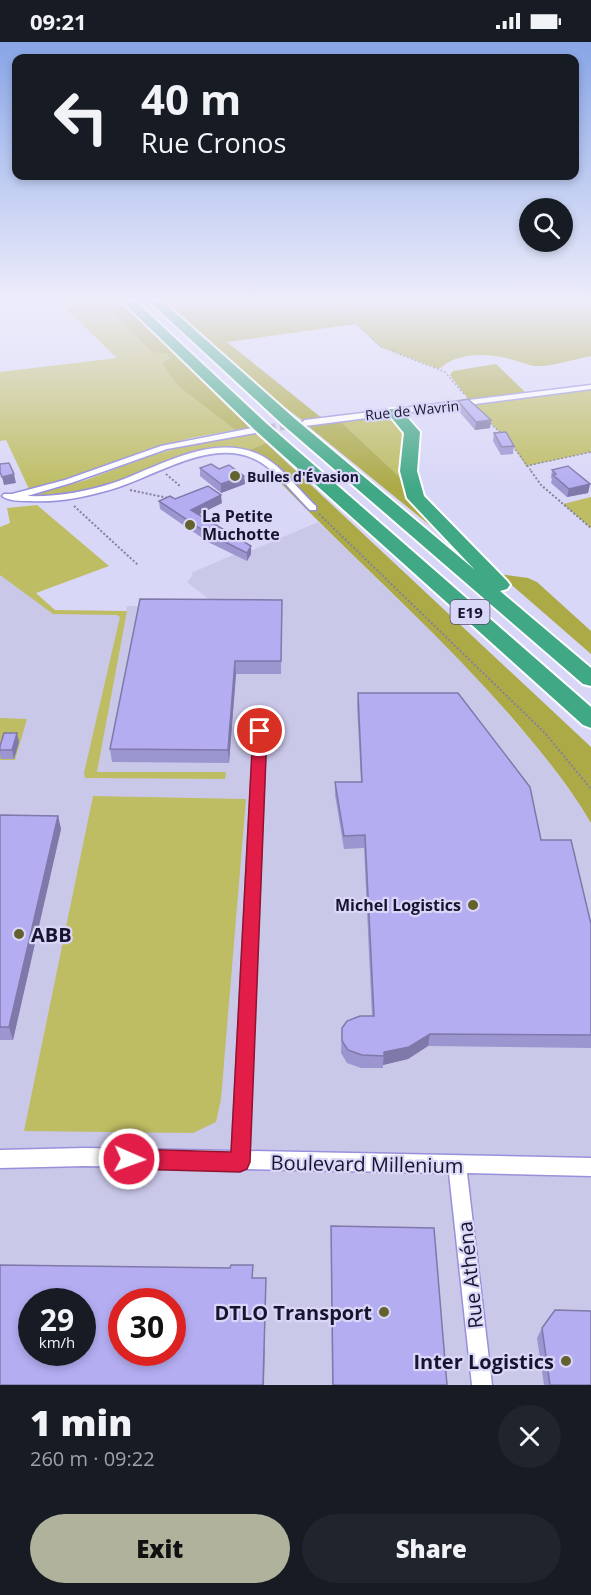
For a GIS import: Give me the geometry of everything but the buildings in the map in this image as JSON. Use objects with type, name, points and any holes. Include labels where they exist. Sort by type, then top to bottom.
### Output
[{"type":"highway","name":"E19","points":[[193,363],[253,420],[591,720]]},
{"type":"highway","name":"E19","points":[[222,363],[591,679]]},
{"type":"highway","points":[[395,412],[412,432],[407,473],[416,498],[501,586],[513,613]]},
{"type":"street","name":"Rue de Wavrin","points":[[305,423],[471,404],[591,387]]},
{"type":"street","points":[[3,497],[72,480],[191,440],[252,431]]},
{"type":"street","points":[[3,497],[34,501],[64,497],[121,483],[159,467],[194,457],[239,452],[258,457],[313,508]]},
{"type":"street","points":[[240,1162],[260,731]]},
{"type":"street","name":"Boulevard Millenium","points":[[0,1159],[85,1158],[591,1167]]},
{"type":"street","name":"Rue Athéna","points":[[457,1166],[482,1385]]},
{"type":"path","points":[[421,363],[445,372],[471,404],[506,438]]},
{"type":"path","points":[[511,443],[541,485],[591,528]]},
{"type":"path","points":[[526,466],[591,452]]},
{"type":"path","points":[[121,483],[138,493],[168,498]]},
{"type":"path","points":[[64,497],[138,565]]},
{"type":"path","points":[[313,508],[545,733],[591,789]]},
{"type":"shaded area","points":[[78,363],[163,363],[178,386],[235,430],[191,438],[146,450],[83,474],[29,489],[6,440],[0,441],[0,372]]},
{"type":"shaded area","points":[[163,363],[183,363],[250,428],[235,430],[178,386]]},
{"type":"shaded area","points":[[233,363],[253,363],[323,419],[303,421],[270,396]]},
{"type":"shaded area","points":[[422,363],[447,363],[439,369]]},
{"type":"shaded area","points":[[522,363],[559,363],[537,366]]},
{"type":"shaded area","points":[[496,364],[527,394],[469,400],[450,375],[453,371]]},
{"type":"shaded area","points":[[591,387],[591,452],[526,466],[511,443],[471,404]]},
{"type":"shaded area","points":[[376,417],[400,423],[408,429],[405,482],[340,421]]},
{"type":"shaded area","points":[[340,421],[405,482],[459,549],[308,426]]},
{"type":"shaded area","points":[[255,433],[266,443],[247,451],[210,451],[99,487],[65,495],[24,498],[86,480],[150,456],[195,443]]},
{"type":"shaded area","points":[[266,443],[591,747],[591,823],[552,766],[480,682],[273,475],[277,475],[247,451]]},
{"type":"shaded area","points":[[591,497],[591,528],[563,504]]},
{"type":"shaded area","points":[[37,505],[109,566],[36,593],[55,610],[127,611],[97,772],[226,772],[225,779],[85,778],[84,773],[120,617],[116,615],[53,614],[0,575],[0,527],[10,523],[7,508]]},
{"type":"shaded area","points":[[318,522],[462,661],[542,753],[581,805],[591,823],[591,1385],[0,1385],[0,560],[55,611],[126,611],[127,606],[216,605],[187,582],[193,575],[191,573],[249,548],[253,550]]},
{"type":"shaded area","points":[[499,574],[528,578],[537,582],[591,631],[591,654]]},
{"type":"shaded area","points":[[0,718],[27,719],[15,760],[0,760]]},
{"type":"shaded area","points":[[93,796],[246,799],[221,1099],[216,1122],[193,1133],[24,1131]]},
{"type":"tunnel","points":[[256,430],[298,424]]},
{"type":"place","name":"Bulles d'Évasion","points":[[235,476]]},
{"type":"place","name":"La Petite Muchotte","points":[[190,525]]},
{"type":"place","name":"Michel Logistics","points":[[473,905]]},
{"type":"place","name":"ABB","points":[[19,934]]},
{"type":"place","name":"DTLO Transport","points":[[384,1312]]},
{"type":"place","name":"Inter Logistics","points":[[566,1361]]},
{"type":"route","points":[[129,1159],[240,1162],[260,731]]}]
